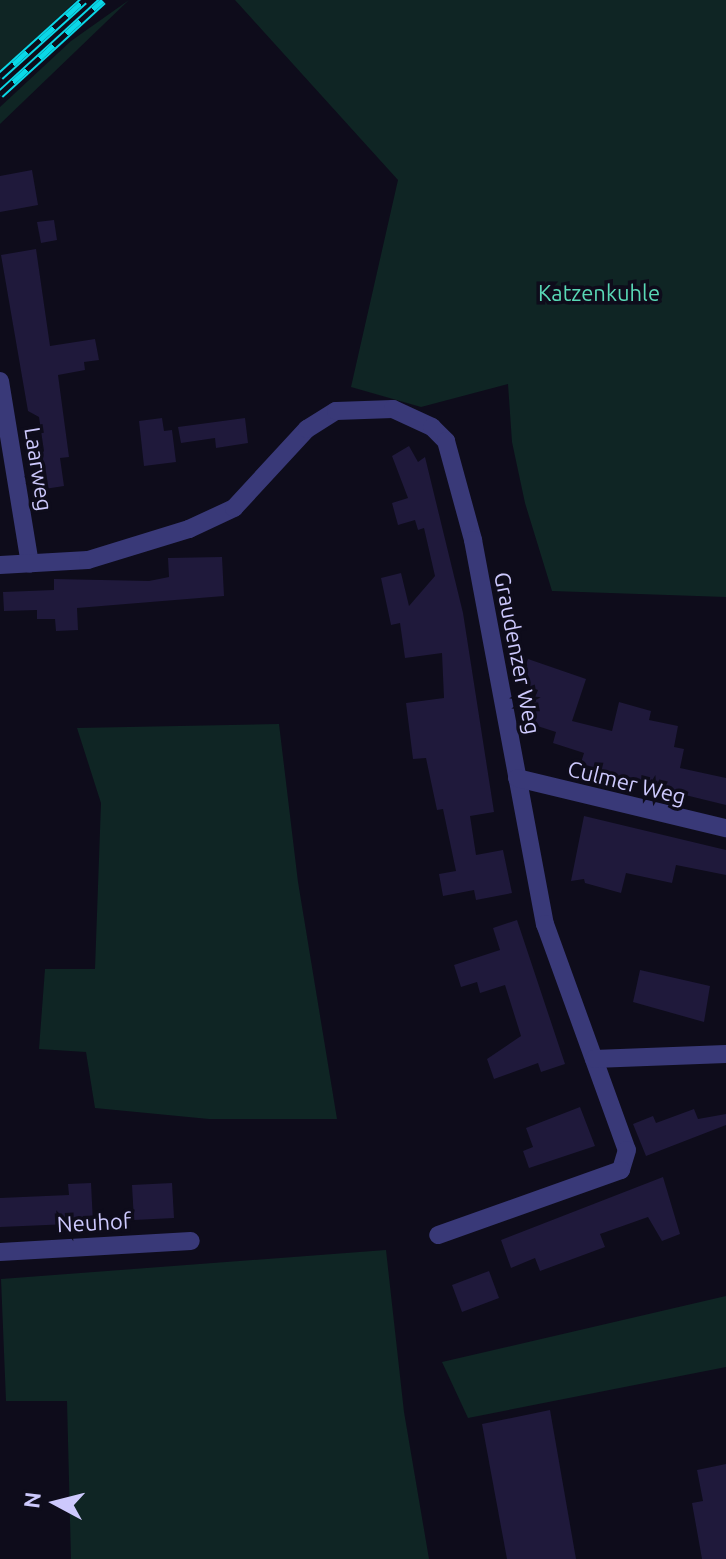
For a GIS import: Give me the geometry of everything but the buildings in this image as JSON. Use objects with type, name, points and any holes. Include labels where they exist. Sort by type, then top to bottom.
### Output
[{"type":"street","name":"Laarweg","points":[[0,381],[30,564]]},
{"type":"street","name":"Graudenzer Weg","points":[[0,565],[88,560],[147,545],[234,508],[307,429],[336,411],[393,409],[415,417],[446,441],[473,540],[545,924],[627,1150],[621,1170],[438,1235]]},
{"type":"street","name":"Culmer Weg","points":[[517,778],[726,828]]},
{"type":"street","points":[[594,1059],[726,1054]]},
{"type":"street","name":"Neuhof","points":[[0,1252],[191,1241]]},
{"type":"green space","points":[[0,0],[77,0],[0,72]]},
{"type":"green space","points":[[129,0],[0,124],[0,107],[71,41]]},
{"type":"green space","name":"Katzenkuhle","points":[[235,0],[726,0],[726,597],[552,591],[525,503],[512,442],[508,384],[421,407],[351,387],[398,180]]},
{"type":"green space","points":[[279,724],[298,882],[337,1119],[209,1119],[95,1108],[86,1052],[39,1049],[45,969],[95,969],[101,803],[77,728]]},
{"type":"green space","points":[[386,1250],[404,1412],[429,1559],[71,1559],[67,1401],[6,1401],[1,1279]]},
{"type":"green space","points":[[726,1296],[726,1367],[468,1418],[442,1362]]},
{"type":"railway","points":[[0,76],[84,0]]},
{"type":"railway","points":[[0,94],[103,0]]}]
